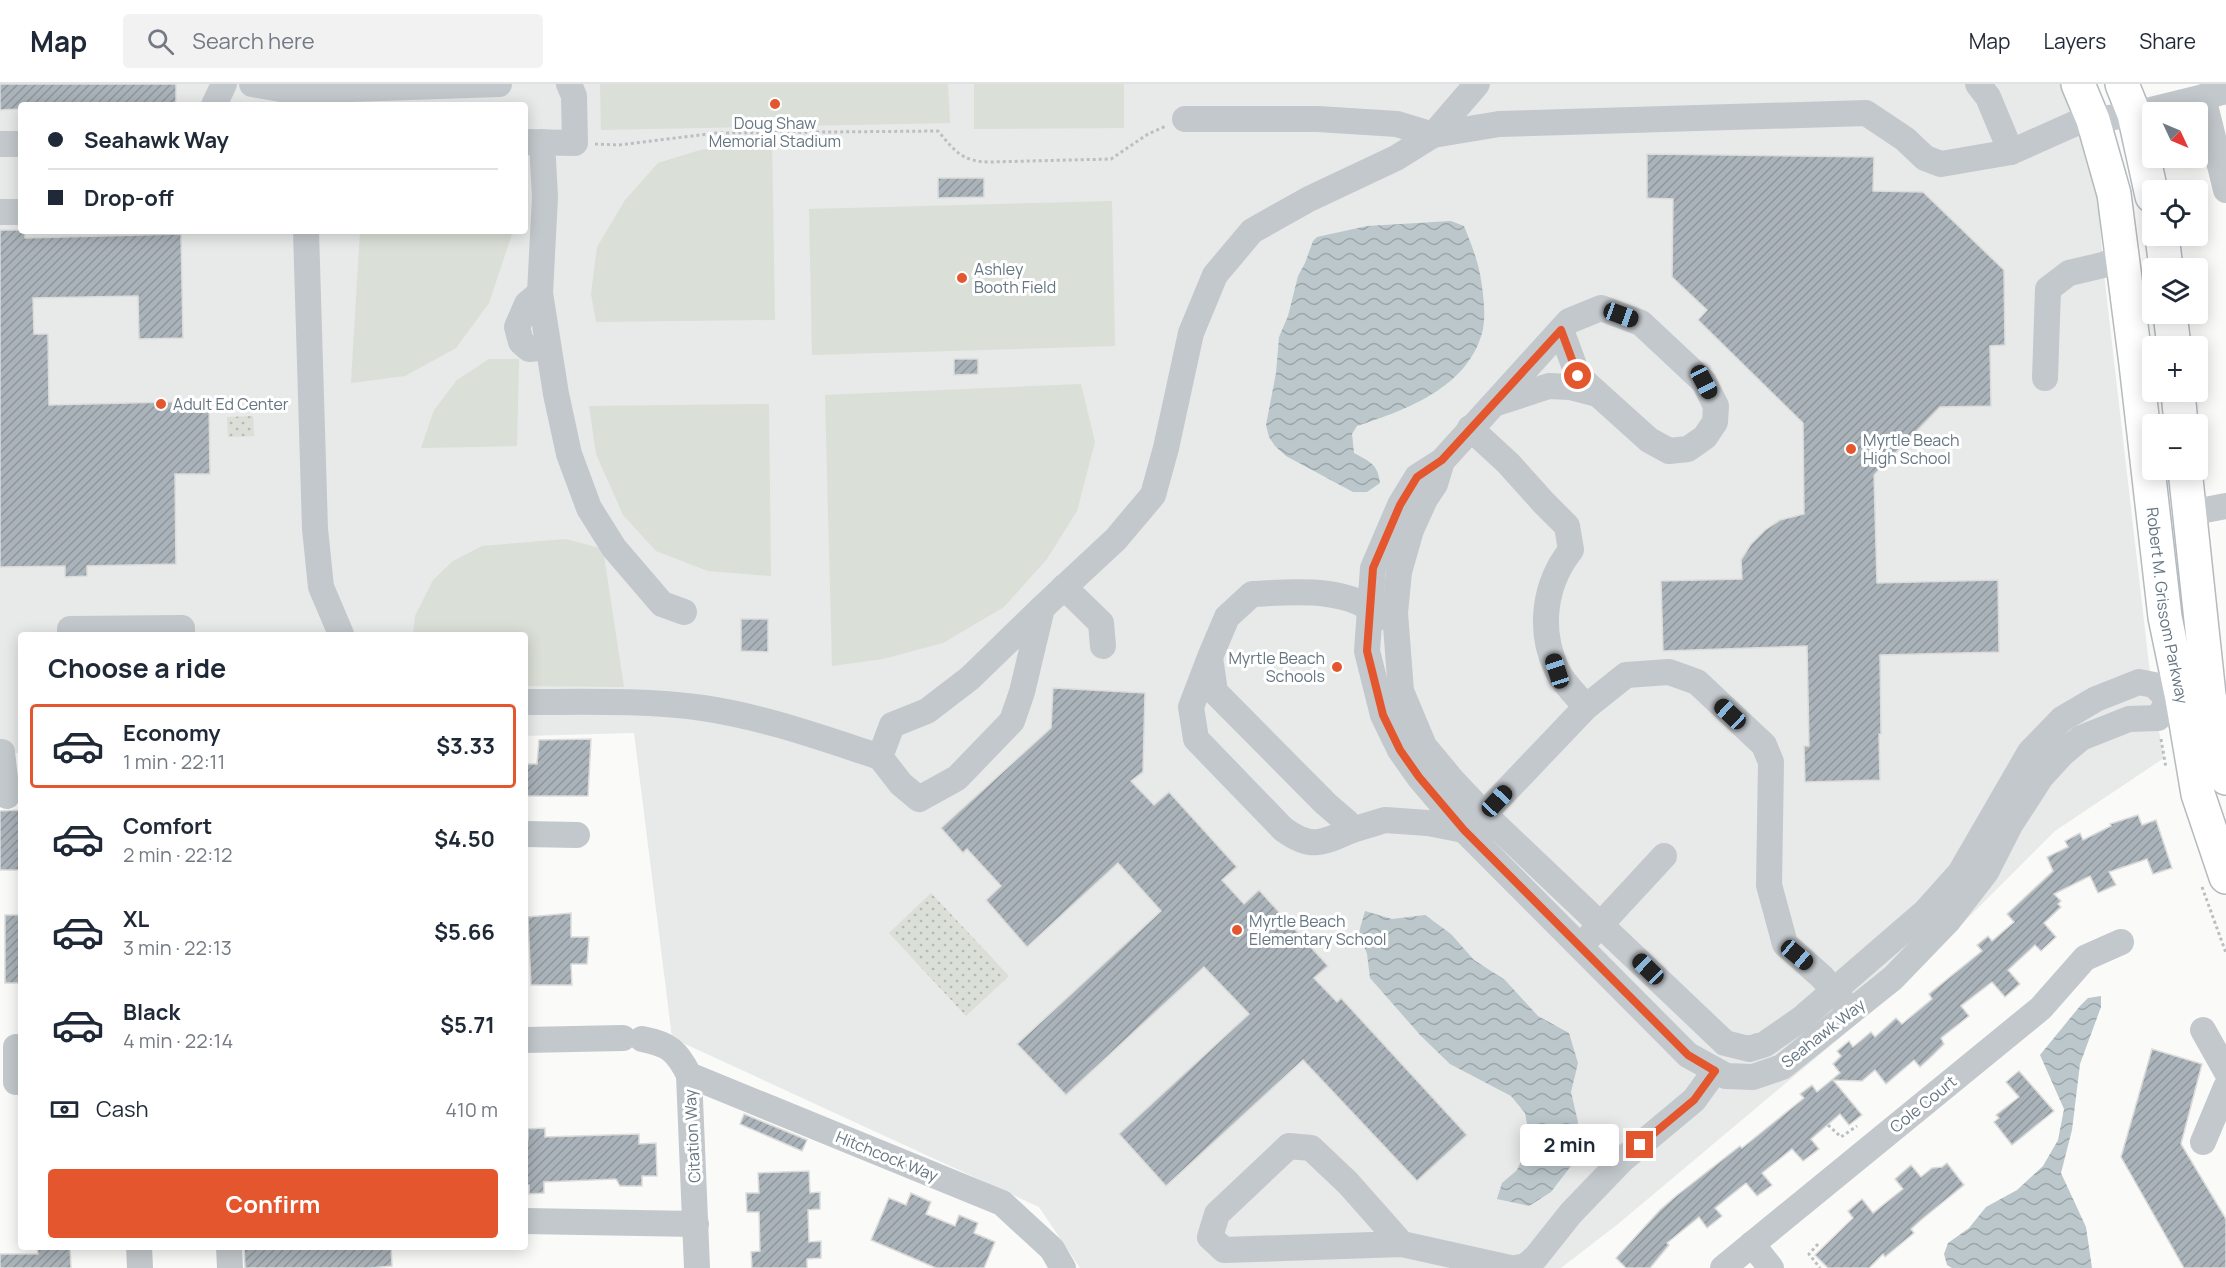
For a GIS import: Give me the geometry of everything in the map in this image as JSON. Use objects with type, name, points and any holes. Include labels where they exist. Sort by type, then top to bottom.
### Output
[{"type":"main road","name":"Robert M. Grissom Parkway","points":[[2078,84],[2093,120],[2114,194],[2165,617],[2187,698],[2226,778]]},
{"type":"main road","points":[[2121,84],[2134,114],[2148,180]]},
{"type":"main road","name":"Robert M. Grissom Parkway","points":[[2186,480],[2189,513],[2187,698],[2198,794],[2226,877]]},
{"type":"street","points":[[215,102],[224,84]]},
{"type":"street","points":[[252,84],[292,92],[410,92],[459,85],[499,84]]},
{"type":"street","points":[[569,84],[574,96],[575,143],[533,142],[545,197],[540,293],[569,454],[589,508],[614,548],[662,604],[684,612]]},
{"type":"street","points":[[880,757],[892,725],[927,711],[970,678],[1116,539],[1153,495],[1166,448],[1191,333],[1215,275],[1252,231],[1309,199],[1396,158],[1433,135],[1477,84]]},
{"type":"street","points":[[1978,84],[1988,97],[2011,152]]},
{"type":"street","points":[[1185,118],[1318,119],[1396,124],[1433,135],[1499,124],[1866,112],[1905,139],[1925,158],[1941,164],[2011,152],[2076,123],[2134,114],[2215,94],[2226,190]]},
{"type":"street","points":[[0,144],[18,144]]},
{"type":"street","points":[[0,212],[18,212]]},
{"type":"street","points":[[306,234],[315,529],[321,587],[340,632]]},
{"type":"street","points":[[2045,378],[2048,289],[2069,273],[2103,265],[2122,257]]},
{"type":"street","name":"Seahawk Way","points":[[1561,330],[1578,376],[1649,440],[1669,451],[1688,449],[1706,438],[1715,422],[1716,406],[1704,382],[1641,323],[1601,308],[1569,321],[1442,460],[1417,477],[1400,505],[1373,568],[1367,651],[1383,715],[1400,750],[1419,777],[1464,830],[1688,1055],[1715,1071],[1726,1076],[1753,1077],[1782,1067],[1893,978],[1948,921],[1986,872],[2010,825],[2041,777],[2062,754],[2081,738],[2129,719],[2158,718],[2187,698]]},
{"type":"street","name":"Seahawk Way","points":[[1491,405],[1549,386],[1570,387],[1599,394]]},
{"type":"street","points":[[1470,428],[1508,463],[1567,526],[1570,550],[1558,566],[1549,594],[1545,632],[1557,671],[1586,707]]},
{"type":"street","name":"Seahawk Way","points":[[1442,460],[1435,484],[1425,499],[1411,530],[1399,572],[1395,613],[1401,691],[1424,746],[1484,814],[1725,1043],[1749,1049],[1766,1044],[1801,1019],[1926,911],[1960,873],[2030,752],[2062,719],[2096,699],[2139,682],[2187,698]]},
{"type":"street","points":[[2189,513],[2226,506]]},
{"type":"street","points":[[1064,587],[1101,623],[1103,646]]},
{"type":"street","points":[[1401,691],[1394,683],[1383,618],[1370,606],[1320,592],[1252,594],[1227,617],[1191,707],[1196,739],[1283,829],[1297,840],[1323,843],[1352,830],[1385,820],[1464,830]]},
{"type":"street","points":[[528,702],[627,702],[703,708],[773,722],[880,757],[901,784],[919,799],[957,778],[1012,721],[1022,692],[1042,608]]},
{"type":"street","points":[[70,632],[70,629],[182,628],[182,632]]},
{"type":"street","points":[[1210,657],[1215,692],[1326,804],[1347,822],[1352,830]]},
{"type":"street","points":[[1506,870],[1485,836],[1484,814],[1586,707],[1626,675],[1669,672],[1697,682],[1764,746],[1771,762],[1769,885],[1785,944],[1822,977],[1852,1011]]},
{"type":"street","points":[[7,796],[8,752]]},
{"type":"street","points":[[528,834],[577,836]]},
{"type":"street","points":[[1580,947],[1664,856]]},
{"type":"street","name":"Cole Court","points":[[1723,1268],[2041,1008],[2085,958],[2121,942]]},
{"type":"street","points":[[2204,1030],[2226,1071]]},
{"type":"street","name":"Citation Way","points":[[528,1040],[632,1039],[658,1042],[678,1055],[689,1075],[697,1268]]},
{"type":"street","points":[[12,1047],[12,1082]]},
{"type":"street","points":[[1516,1268],[1526,1266],[1536,1257],[1571,1213],[1622,1160],[1694,1100],[1715,1071]]},
{"type":"street","name":"Hitchcock Way","points":[[689,1075],[1002,1203],[1052,1249],[1063,1268]]},
{"type":"street","points":[[2203,1142],[2226,1087]]},
{"type":"street","points":[[1402,1244],[1348,1183],[1311,1148],[1289,1146],[1217,1214],[1210,1237],[1224,1250],[1402,1244],[1510,1268]]},
{"type":"street","points":[[528,1221],[696,1224]]},
{"type":"street","points":[[1752,1244],[1771,1268]]},
{"type":"street","points":[[140,1250],[140,1268]]},
{"type":"street","points":[[229,1250],[230,1268]]},
{"type":"path","points":[[575,143],[619,145],[716,133],[938,131],[957,153],[975,162],[1111,159],[1148,134],[1185,118]]},
{"type":"path","points":[[1828,1125],[1841,1137],[1857,1126]]},
{"type":"path","points":[[1818,1244],[1809,1254],[1820,1268]]},
{"type":"shaded area","name":"Myrtle Beach Schools","points":[[0,84],[2071,84],[2093,120],[2103,265],[2153,699],[2164,758],[2055,831],[1892,994],[1618,1224],[1561,1268],[1080,1268],[1039,1207],[672,1038],[634,733],[528,736],[528,632],[18,632],[18,753],[0,753]]},
{"type":"shaded area","name":"Doug Shaw Memorial Stadium","points":[[600,84],[948,84],[950,123],[601,130]]},
{"type":"shaded area","points":[[974,84],[1124,84],[1124,128],[974,129]]},
{"type":"shaded area","points":[[772,142],[775,320],[596,322],[591,294],[597,247],[625,200],[658,163],[700,150]]},
{"type":"shaded area","name":"Ashley Booth Field","points":[[1112,201],[1115,346],[812,355],[809,209]]},
{"type":"shaded area","points":[[360,234],[512,234],[489,303],[456,348],[405,376],[351,383]]},
{"type":"shaded area","points":[[489,359],[519,359],[517,446],[421,448],[434,410],[457,380]]},
{"type":"shaded area","points":[[1081,384],[1095,442],[1077,511],[1047,559],[1004,607],[943,643],[883,659],[832,666],[825,395]]},
{"type":"shaded area","points":[[769,404],[771,576],[708,571],[656,551],[623,515],[596,454],[589,406]]},
{"type":"shaded area","points":[[253,416],[254,436],[228,437],[227,417]]},
{"type":"shaded area","points":[[566,539],[603,549],[624,687],[528,686],[528,632],[413,632],[415,616],[433,580],[453,561],[482,546]]},
{"type":"shaded area","points":[[931,893],[1009,976],[966,1016],[889,933]]},
{"type":"water","points":[[1451,221],[1464,226],[1480,274],[1484,322],[1476,349],[1465,366],[1434,393],[1415,404],[1357,426],[1352,434],[1354,453],[1369,461],[1377,472],[1380,483],[1367,492],[1353,492],[1286,456],[1269,437],[1266,425],[1276,373],[1279,337],[1288,316],[1298,276],[1313,241],[1317,237],[1367,226]]},
{"type":"water","points":[[1365,911],[1392,919],[1425,915],[1451,934],[1474,960],[1505,980],[1538,1016],[1569,1033],[1578,1063],[1571,1092],[1578,1122],[1571,1166],[1551,1192],[1529,1206],[1497,1199],[1502,1183],[1517,1170],[1530,1141],[1525,1113],[1511,1096],[1450,1064],[1421,1036],[1370,978],[1367,954],[1359,932]]},
{"type":"water","points":[[2101,996],[2101,1007],[2080,1064],[2072,1130],[2061,1173],[2086,1227],[2092,1268],[1952,1268],[1947,1265],[1944,1254],[1948,1243],[1969,1228],[1986,1207],[2017,1190],[2043,1166],[2058,1140],[2064,1109],[2040,1055],[2088,998]]},
{"type":"building","points":[[0,84],[176,84],[176,102],[18,102],[18,109],[0,110]]},
{"type":"building","name":"Myrtle Beach High School","points":[[1647,154],[1874,157],[1873,191],[1923,192],[2004,270],[2005,345],[1990,346],[1991,406],[1940,407],[1874,475],[1877,583],[1998,580],[1999,652],[1880,655],[1880,780],[1805,782],[1804,746],[1809,746],[1807,646],[1663,651],[1661,581],[1742,579],[1741,560],[1751,544],[1765,530],[1780,520],[1804,514],[1803,423],[1698,320],[1707,310],[1672,277],[1673,199],[1647,198]]},
{"type":"building","points":[[938,178],[984,178],[984,197],[938,198]]},
{"type":"building","name":"Adult Ed Center","points":[[0,230],[18,230],[18,234],[25,234],[25,238],[181,234],[183,338],[139,339],[138,296],[33,298],[34,334],[48,334],[49,405],[209,401],[210,474],[175,474],[176,564],[87,566],[87,576],[65,577],[65,566],[0,567]]},
{"type":"building","points":[[954,359],[978,359],[978,374],[954,375]]},
{"type":"building","points":[[741,619],[768,619],[768,652],[741,651]]},
{"type":"building","name":"Myrtle Beach Elementary School","points":[[1053,688],[1145,693],[1143,772],[1131,781],[1154,805],[1169,792],[1237,867],[1222,880],[1244,904],[1259,890],[1328,966],[1314,978],[1337,1002],[1341,998],[1467,1135],[1417,1181],[1303,1060],[1166,1186],[1119,1134],[1249,1014],[1204,967],[1066,1095],[1017,1044],[1161,911],[1118,863],[1027,947],[986,900],[1001,886],[967,849],[963,853],[941,828],[1051,728]]},
{"type":"building","points":[[591,739],[588,796],[528,796],[528,764],[537,764],[539,740]]},
{"type":"building","points":[[18,810],[18,870],[0,870],[0,811]]},
{"type":"building","points":[[2138,815],[2142,825],[2156,820],[2172,868],[2153,874],[2147,859],[2109,872],[2116,885],[2098,893],[2090,876],[2054,894],[2061,901],[2058,904],[2061,907],[2044,923],[2056,937],[2041,951],[2035,945],[2008,970],[2020,984],[2005,997],[1992,982],[1961,1006],[1969,1016],[1941,1038],[1944,1044],[1932,1056],[1920,1067],[1914,1060],[1886,1084],[1875,1070],[1862,1081],[1833,1080],[1862,1115],[1849,1125],[1840,1114],[1811,1139],[1819,1149],[1803,1161],[1792,1149],[1762,1173],[1772,1185],[1757,1196],[1746,1183],[1715,1208],[1722,1216],[1707,1228],[1699,1217],[1667,1243],[1669,1245],[1650,1268],[1626,1268],[1616,1258],[1676,1196],[1740,1146],[1742,1148],[1804,1098],[1800,1094],[1812,1085],[1817,1092],[1840,1073],[1833,1064],[1841,1056],[1837,1051],[1849,1041],[1853,1047],[1871,1032],[1875,1037],[1896,1018],[1902,1024],[1932,999],[1929,994],[1982,951],[1977,945],[1988,936],[1992,941],[2014,922],[2007,914],[2053,871],[2047,857],[2068,847],[2065,841],[2080,833],[2083,840],[2111,826],[2110,824]]},
{"type":"building","points":[[571,913],[571,937],[589,937],[587,964],[571,964],[572,985],[531,985],[528,917]]},
{"type":"building","points":[[5,915],[18,915],[18,983],[5,983]]},
{"type":"building","points":[[2152,1049],[2202,1064],[2181,1144],[2226,1219],[2226,1268],[2184,1268],[2121,1157]]},
{"type":"building","points":[[2019,1071],[2054,1111],[2012,1145],[1994,1122],[1999,1118],[1996,1115],[2019,1097],[2006,1082]]},
{"type":"building","points":[[744,1114],[807,1140],[802,1151],[740,1124]]},
{"type":"building","points":[[545,1128],[545,1137],[639,1134],[639,1144],[656,1143],[657,1176],[642,1176],[642,1186],[620,1186],[616,1179],[544,1182],[544,1193],[529,1194],[528,1129]]},
{"type":"building","points":[[1947,1163],[1964,1185],[1911,1229],[1914,1233],[1885,1257],[1883,1254],[1869,1268],[1828,1268],[1815,1255],[1853,1218],[1848,1211],[1862,1199],[1873,1213],[1903,1189],[1895,1179],[1911,1165],[1921,1177],[1932,1168],[1942,1167]]},
{"type":"building","points":[[809,1171],[810,1193],[820,1192],[820,1209],[808,1210],[809,1242],[821,1241],[821,1258],[807,1259],[807,1268],[752,1268],[751,1252],[760,1251],[759,1212],[747,1212],[746,1193],[759,1193],[758,1173]]},
{"type":"building","points":[[911,1193],[931,1202],[926,1214],[955,1226],[959,1215],[978,1223],[974,1233],[995,1242],[984,1268],[936,1268],[871,1240],[889,1198],[906,1205]]},
{"type":"building","points":[[38,1250],[70,1250],[71,1268],[0,1268],[0,1254],[38,1254]]},
{"type":"building","points":[[244,1250],[391,1250],[392,1266],[245,1268]]},
{"type":"place","name":"Doug Shaw Memorial Stadium","points":[[775,104]]},
{"type":"place","name":"Ashley Booth Field","points":[[962,278]]},
{"type":"place","name":"Adult Ed Center","points":[[161,404]]},
{"type":"place","name":"Myrtle Beach High School","points":[[1851,449]]},
{"type":"place","name":"Myrtle Beach Schools","points":[[1337,667]]},
{"type":"place","name":"Myrtle Beach Elementary School","points":[[1237,930]]},
{"type":"route","points":[[1578,376],[1561,330],[1442,460],[1417,477],[1400,505],[1373,568],[1367,651],[1383,715],[1400,750],[1419,777],[1464,830],[1688,1055],[1715,1071],[1694,1100],[1640,1145]]}]
